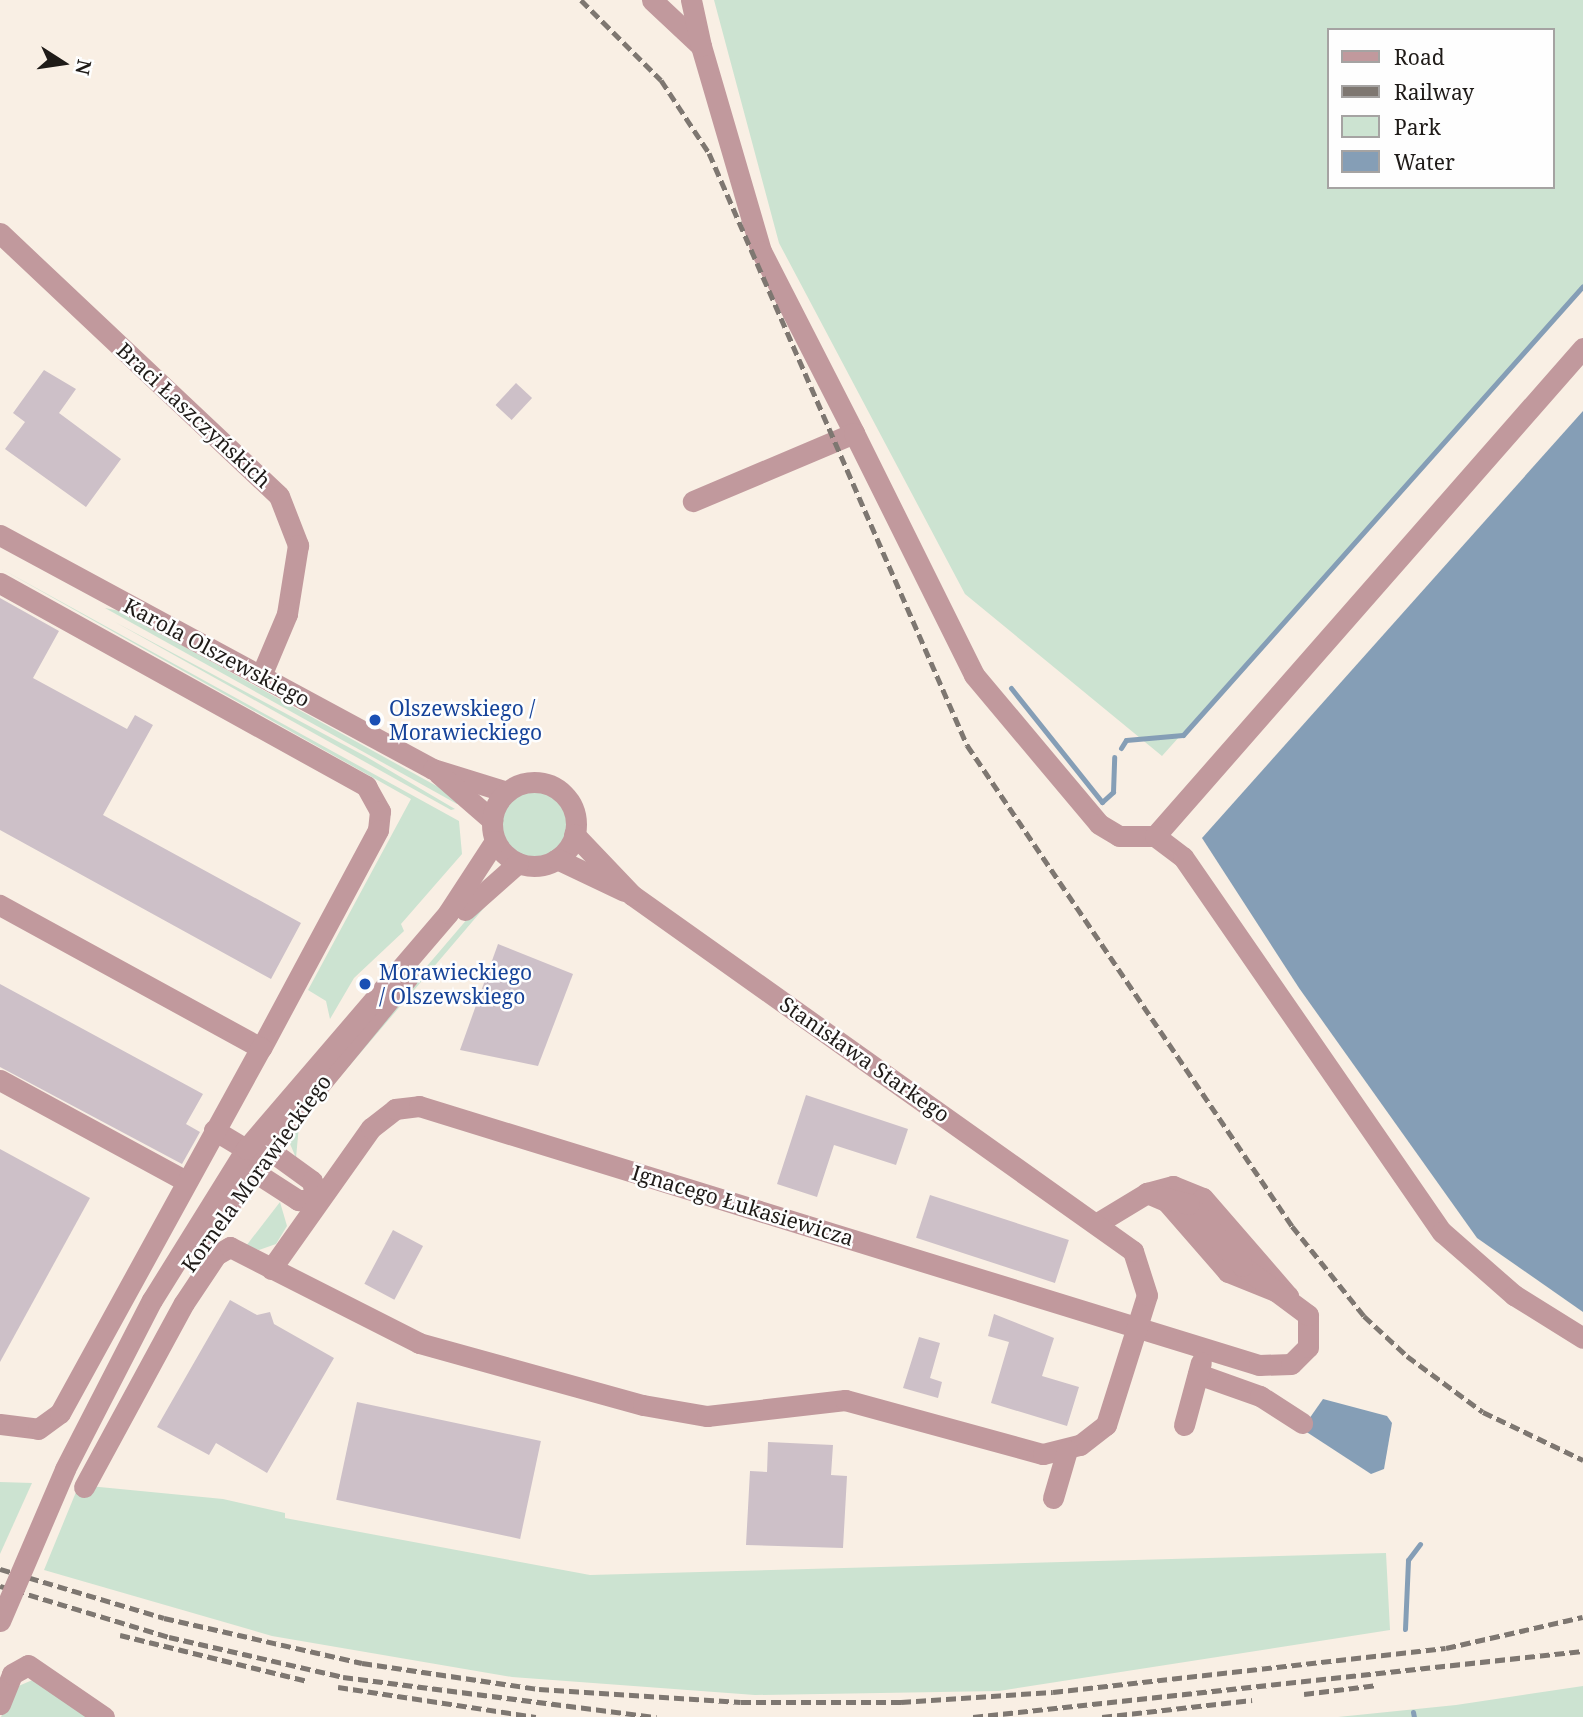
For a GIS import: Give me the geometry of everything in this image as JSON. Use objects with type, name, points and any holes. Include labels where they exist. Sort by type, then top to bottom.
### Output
[{"type":"street","points":[[652,0],[701,46]]},
{"type":"street","points":[[691,0],[701,46],[761,251],[974,675],[1099,824],[1119,836],[1155,836],[1184,857],[1442,1232],[1514,1295],[1583,1338]]},
{"type":"street","name":"Braci Łaszczyńskich","points":[[0,233],[279,496],[298,545],[296,568],[287,614],[261,676]]},
{"type":"street","points":[[1155,836],[1583,348]]},
{"type":"street","points":[[693,501],[853,433]]},
{"type":"street","name":"Karola Olszewskiego","points":[[0,535],[433,769],[507,792]]},
{"type":"street","points":[[0,583],[366,786],[378,801],[378,831],[60,1413],[38,1429],[0,1424]]},
{"type":"street","name":"Karola Olszewskiego","points":[[433,769],[492,820]]},
{"type":"street","points":[[530,782],[553,786],[572,808],[575,834],[632,895],[557,859],[518,863],[495,841],[492,820],[507,792],[530,782]]},
{"type":"street","points":[[557,859],[575,834]]},
{"type":"street","name":"Kornela Morawieckiego","points":[[0,1621],[65,1469],[139,1332],[152,1300],[246,1149],[448,913],[491,857],[495,841]]},
{"type":"street","name":"Kornela Morawieckiego","points":[[139,1332],[268,1149],[449,926],[518,863]]},
{"type":"street","name":"Stanisława Starkego","points":[[632,895],[1099,1222],[1133,1251],[1143,1270],[1147,1294],[1138,1329]]},
{"type":"street","points":[[0,905],[261,1048]]},
{"type":"street","points":[[0,1080],[186,1181]]},
{"type":"street","name":"Ignacego Łukasiewicza","points":[[271,1269],[316,1200],[359,1143],[395,1109],[429,1108],[1259,1366],[1291,1364],[1308,1347],[1312,1325],[1288,1296]]},
{"type":"street","points":[[214,1130],[246,1149],[268,1149],[312,1181],[316,1200],[298,1200],[253,1171],[246,1149]]},
{"type":"street","points":[[1099,1222],[1147,1193],[1173,1186],[1193,1190],[1288,1296]]},
{"type":"street","points":[[1147,1193],[1166,1201],[1228,1272],[1288,1296]]},
{"type":"street","points":[[84,1487],[184,1303],[216,1255],[230,1247],[419,1343],[562,1387],[708,1416],[845,1400],[1038,1453],[1067,1450],[1092,1439],[1110,1417],[1138,1329]]},
{"type":"street","points":[[1184,1425],[1205,1350]]},
{"type":"street","points":[[1198,1374],[1260,1396],[1303,1423]]},
{"type":"street","points":[[1053,1497],[1067,1450]]},
{"type":"street","points":[[1,1699],[12,1674],[35,1666],[104,1717]]},
{"type":"green space","points":[[714,0],[1583,0],[1583,287],[1162,756],[965,594],[779,243]]},
{"type":"green space","points":[[0,568],[459,821],[462,854],[401,924],[404,931],[354,978],[330,1019],[326,1001],[308,990],[411,799]]},
{"type":"green space","points":[[105,608],[120,611],[460,799],[457,804]]},
{"type":"green space","points":[[115,622],[365,756],[455,809],[451,810]]},
{"type":"green space","points":[[534,791],[547,794],[558,801],[565,812],[568,825],[565,838],[558,849],[547,856],[534,859],[521,856],[510,849],[503,838],[500,825],[503,812],[510,801],[521,794]]},
{"type":"green space","points":[[492,890],[495,895],[299,1125],[296,1158],[288,1139],[293,1123]]},
{"type":"green space","points":[[280,1202],[287,1226],[276,1244],[259,1250],[246,1246]]},
{"type":"green space","points":[[0,1482],[32,1483],[0,1554]]},
{"type":"green space","points":[[89,1486],[223,1499],[285,1513],[285,1518],[590,1575],[1386,1553],[1390,1630],[999,1691],[755,1695],[512,1677],[272,1636],[44,1570],[76,1492]]},
{"type":"green space","points":[[37,1678],[93,1717],[1,1717],[14,1688]]},
{"type":"green space","points":[[1583,1686],[1583,1717],[1338,1717],[1456,1705]]},
{"type":"water","points":[[1583,411],[1583,1312],[1477,1238],[1299,988],[1202,838]]},
{"type":"water","points":[[1323,1399],[1387,1416],[1392,1423],[1384,1469],[1371,1474],[1302,1429]]},
{"type":"building","points":[[44,370],[76,389],[59,413],[121,459],[86,507],[5,449],[25,422],[13,413]]},
{"type":"building","points":[[516,383],[532,398],[512,420],[496,405]]},
{"type":"building","points":[[0,598],[59,631],[33,678],[127,729],[135,715],[153,725],[103,815],[301,923],[271,979],[0,830]]},
{"type":"building","points":[[498,944],[573,974],[538,1066],[460,1050]]},
{"type":"building","points":[[0,984],[203,1094],[186,1124],[200,1132],[182,1164],[0,1067]]},
{"type":"building","points":[[806,1095],[908,1129],[896,1165],[834,1145],[817,1197],[777,1184]]},
{"type":"building","points":[[0,1149],[90,1198],[0,1362]]},
{"type":"building","points":[[930,1195],[1069,1240],[1055,1283],[916,1238]]},
{"type":"building","points":[[393,1230],[423,1246],[394,1300],[364,1284]]},
{"type":"building","points":[[230,1300],[257,1315],[270,1312],[274,1324],[334,1358],[267,1473],[216,1443],[209,1455],[157,1427]]},
{"type":"building","points":[[994,1314],[1054,1338],[1042,1376],[1079,1387],[1067,1426],[991,1403],[1009,1342],[988,1336]]},
{"type":"building","points":[[919,1337],[940,1343],[930,1378],[942,1382],[938,1398],[903,1388]]},
{"type":"building","points":[[357,1402],[541,1441],[520,1539],[336,1500]]},
{"type":"building","points":[[768,1442],[833,1445],[831,1475],[847,1476],[843,1548],[746,1545],[750,1471],[767,1472]]},
{"type":"waterway","points":[[1121,748],[1126,740],[1183,735],[1583,286]]},
{"type":"waterway","points":[[1011,688],[1102,802],[1113,792],[1114,757]]},
{"type":"waterway","points":[[1405,1629],[1408,1560],[1420,1544]]},
{"type":"waterway","points":[[1413,1712],[1414,1717]]},
{"type":"railway","points":[[581,0],[661,80],[709,153],[967,745],[1292,1226],[1364,1316],[1407,1356],[1483,1412],[1583,1460]]},
{"type":"railway","points":[[0,1569],[164,1618],[362,1663],[539,1689],[741,1702],[901,1702],[1053,1692],[1446,1648],[1583,1617]]},
{"type":"railway","points":[[0,1586],[169,1637],[343,1677],[656,1717]]},
{"type":"railway","points":[[120,1635],[307,1681]]},
{"type":"railway","points":[[973,1717],[1583,1651]]},
{"type":"railway","points":[[1304,1694],[1377,1685]]},
{"type":"railway","points":[[338,1687],[536,1717]]},
{"type":"railway","points":[[1102,1717],[1252,1700]]},
{"type":"place","name":"Olszewskiego / Morawieckiego","points":[[375,720]]},
{"type":"place","name":"Morawieckiego / Olszewskiego","points":[[365,984]]}]
